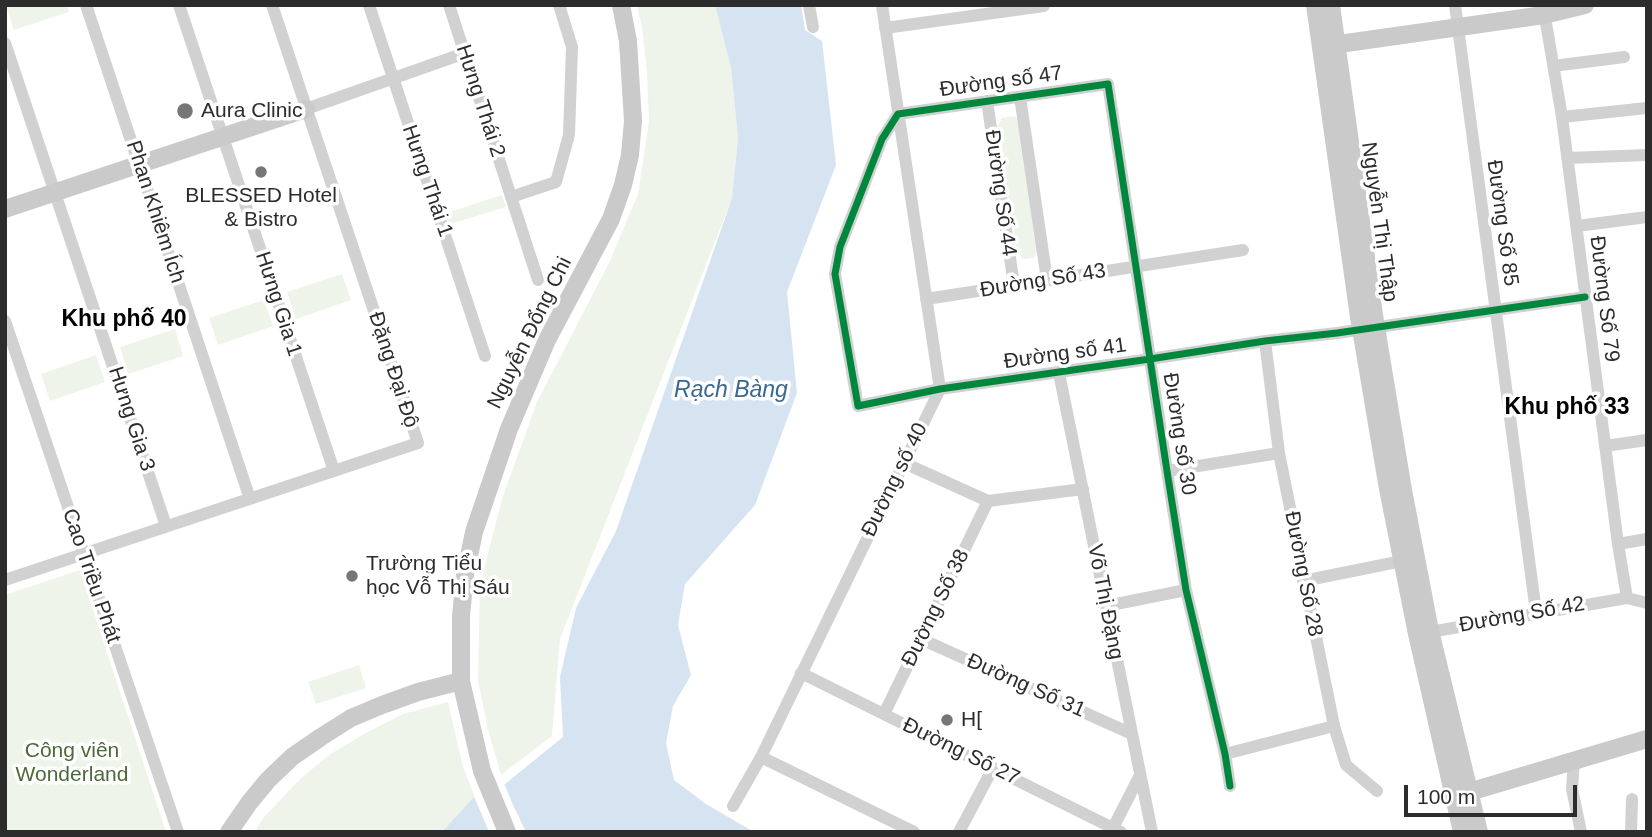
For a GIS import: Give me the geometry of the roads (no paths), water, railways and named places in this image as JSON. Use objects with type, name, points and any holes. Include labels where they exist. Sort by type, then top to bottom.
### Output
[{"type":"street","name":"Phan Khiêm Ích","points":[[86,5],[250,499]]},
{"type":"street","name":"Hưng Gia 1","points":[[179,5],[334,471]]},
{"type":"street","name":"Đặng Đại Độ","points":[[5,580],[418,443],[272,5]]},
{"type":"street","name":"Hưng Thái 1","points":[[369,5],[485,356]]},
{"type":"street","name":"Hưng Thái 2","points":[[449,5],[538,280]]},
{"type":"street","points":[[511,197],[556,182],[569,135],[572,47],[559,5]]},
{"type":"street","name":"Nguyễn Đổng Chi","points":[[507,832],[482,771],[461,681],[461,616],[465,575],[474,532],[495,466],[547,340],[585,273],[611,219],[623,185],[630,155],[633,121],[628,41],[621,5]]},
{"type":"street","points":[[809,5],[813,27]]},
{"type":"street","points":[[882,5],[940,389]]},
{"type":"street","name":"Nguyễn Thị Thập","points":[[1315,5],[1329,46],[1402,561],[1423,633],[1461,794],[1462,832]]},
{"type":"street","name":"Nguyễn Thị Thập","points":[[1329,46],[1331,5]]},
{"type":"street","name":"Đường Số 85","points":[[1455,5],[1536,612]]},
{"type":"street","points":[[1329,46],[1585,5]]},
{"type":"street","points":[[885,28],[965,11],[1044,6]]},
{"type":"street","name":"Đường Số 79","points":[[1543,10],[1568,158],[1627,597]]},
{"type":"street","name":"Hưng Gia 3","points":[[5,43],[166,526]]},
{"type":"street","points":[[5,209],[465,53]]},
{"type":"street","points":[[1553,66],[1624,57]]},
{"type":"street","name":"Đường số 47","points":[[898,114],[1108,84]]},
{"type":"street","name":"Đường số 30","points":[[1108,84],[1186,590],[1225,754],[1230,786]]},
{"type":"street","name":"Đường Số 44","points":[[1020,97],[1046,280]]},
{"type":"street","name":"Đường Số 44","points":[[987,102],[1014,285]]},
{"type":"street","points":[[1562,117],[1647,108]]},
{"type":"street","name":"Đường số 41","points":[[898,114],[877,151],[840,247],[835,274],[858,406],[940,389],[1369,328]]},
{"type":"street","points":[[1568,158],[1647,155]]},
{"type":"street","points":[[1577,226],[1647,217]]},
{"type":"street","name":"Đường Số 43","points":[[926,299],[1243,250]]},
{"type":"street","points":[[1369,328],[1585,297]]},
{"type":"street","name":"Cao Triều Phát","points":[[5,321],[178,832]]},
{"type":"street","name":"Nguyễn Thị Thập","points":[[1369,328],[1401,477],[1423,633]]},
{"type":"street","name":"Đường Số 28","points":[[1265,341],[1279,453],[1334,726],[1346,765],[1377,791]]},
{"type":"street","name":"Võ Thị Đặng","points":[[1059,373],[1152,832]]},
{"type":"street","name":"Đường số 40","points":[[733,806],[761,757],[940,389]]},
{"type":"street","points":[[1605,446],[1647,440]]},
{"type":"street","points":[[1167,471],[1279,453]]},
{"type":"street","points":[[904,463],[988,501],[1083,489]]},
{"type":"street","name":"Đường Số 38","points":[[884,714],[988,501]]},
{"type":"street","points":[[1618,544],[1647,538]]},
{"type":"street","points":[[1303,581],[1402,561]]},
{"type":"street","points":[[1106,606],[1186,590]]},
{"type":"street","points":[[1627,597],[1647,603]]},
{"type":"street","name":"Đường Số 42","points":[[1423,633],[1627,597]]},
{"type":"street","name":"Đường Số 31","points":[[921,639],[1132,734]]},
{"type":"street","name":"Đường Số 27","points":[[802,673],[1117,830]]},
{"type":"street","points":[[229,832],[268,780],[292,757],[321,737],[351,718],[382,705],[461,681]]},
{"type":"street","points":[[1225,754],[1334,726]]},
{"type":"street","points":[[1461,794],[1640,741]]},
{"type":"street","points":[[761,757],[914,832]]},
{"type":"street","points":[[1574,761],[1572,789],[1581,832]]},
{"type":"street","points":[[959,832],[993,768]]},
{"type":"street","points":[[1117,830],[1140,775]]},
{"type":"street","name":"Nguyễn Thị Thập","points":[[1461,794],[1479,832]]},
{"type":"street","points":[[1631,832],[1632,799]]},
{"type":"water","name":"Rạch Bàng","points":[[715,5],[801,5],[805,30],[822,41],[836,165],[787,292],[797,393],[755,505],[685,584],[678,625],[691,675],[673,706],[666,743],[674,780],[706,804],[754,832],[442,832],[474,797],[505,784],[563,737],[560,677],[576,608],[616,531],[732,198],[738,138],[731,68]]},
{"type":"place","name":"Aura Clinic","points":[[185,111]]},
{"type":"place","name":"BLESSED Hotel & Bistro","points":[[261,172]]},
{"type":"place","name":"Trường Tiểu học Vỗ Thị Sáu","points":[[352,576]]},
{"type":"place","name":"H[","points":[[947,720]]},
{"type":"district","name":"Khu phố 40","points":[[124,320]]},
{"type":"district","name":"Khu phố 33","points":[[1567,408]]},
{"type":"park label","name":"Công viên Wonderland","points":[[72,763]]}]
